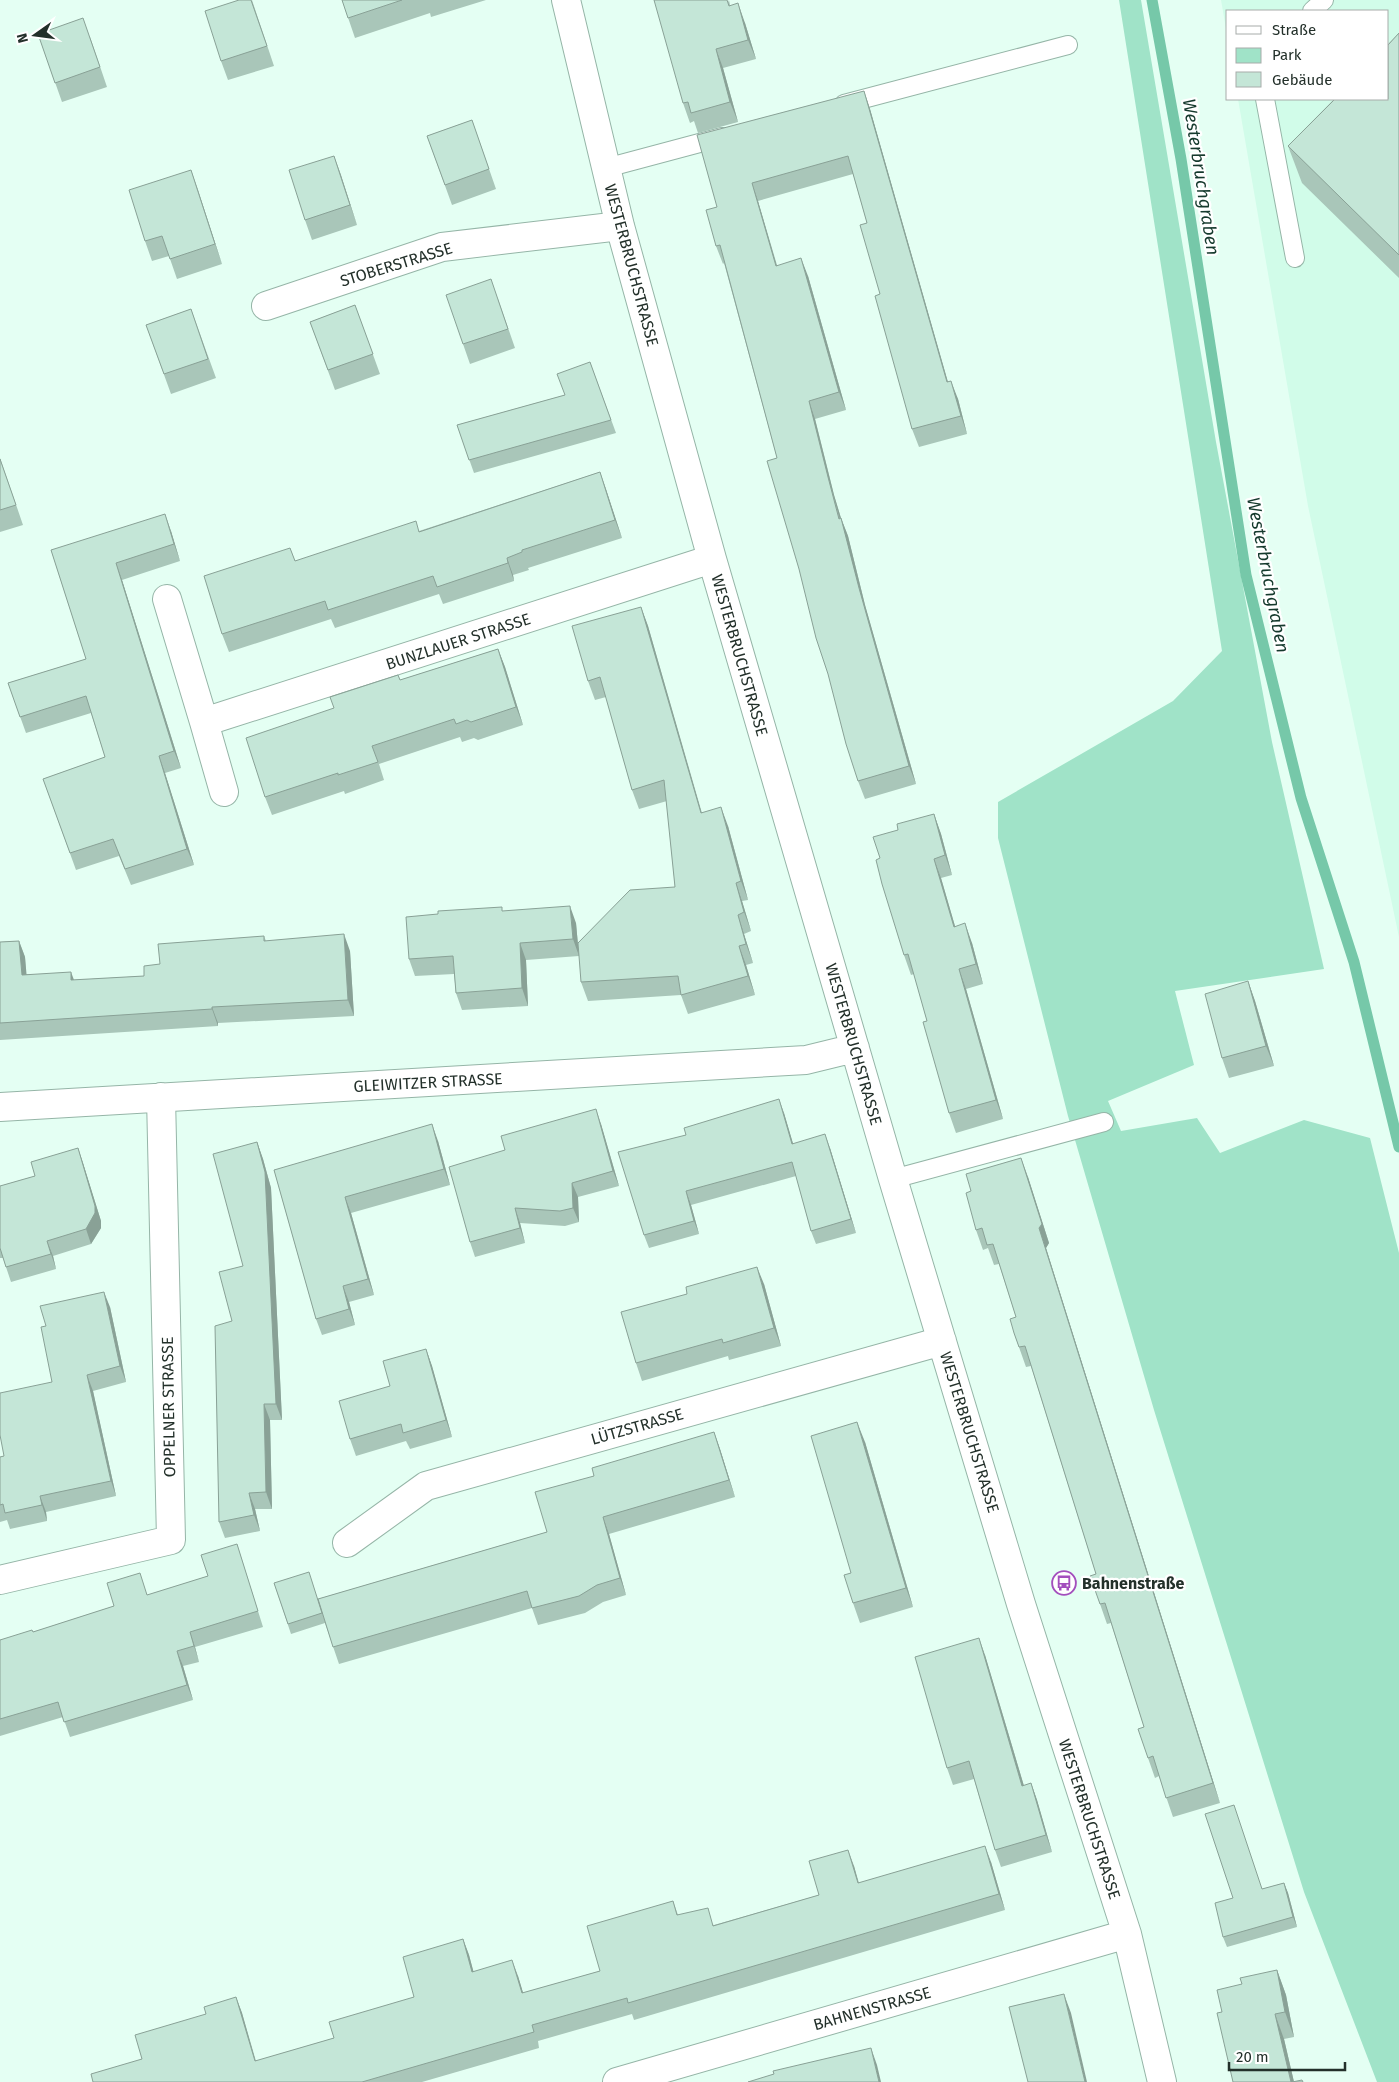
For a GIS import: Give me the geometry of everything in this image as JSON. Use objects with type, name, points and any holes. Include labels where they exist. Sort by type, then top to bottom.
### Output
[{"type":"street","name":"WESTERBRUCHSTRASSE","points":[[566,0],[620,226],[712,559],[893,1179],[1021,1604],[1127,1934],[1162,2082]]},
{"type":"street","name":"STOBERSTRASSE","points":[[266,306],[442,246],[620,226]]},
{"type":"street","name":"BUNZLAUER STRASSE","points":[[204,722],[712,559]]},
{"type":"street","points":[[167,599],[224,792]]},
{"type":"street","name":"GLEIWITZER STRASSE","points":[[0,1107],[806,1060],[855,1048]]},
{"type":"street","name":"OPPELNER STRASSE","points":[[0,1580],[171,1540],[161,1097]]},
{"type":"street","name":"LÜTZSTRASSE","points":[[347,1543],[426,1486],[942,1341]]},
{"type":"street","name":"BAHNENSTRASSE","points":[[617,2082],[1127,1934]]},
{"type":"lane","points":[[1313,10],[1324,0]]},
{"type":"lane","points":[[827,109],[1068,44]]},
{"type":"lane","points":[[1265,100],[1295,258]]},
{"type":"lane","points":[[606,168],[741,132]]},
{"type":"lane","points":[[893,1179],[1104,1122]]},
{"type":"shaded area","points":[[1221,0],[1399,0],[1399,937],[1308,506],[1238,100],[1389,100],[1389,10],[1226,10],[1226,29]]},
{"type":"green space","points":[[1119,0],[1141,0],[1216,442],[1272,742],[1324,969],[1175,991],[1194,1065],[1108,1101],[1121,1131],[1197,1118],[1220,1153],[1304,1120],[1370,1138],[1399,1253],[1399,2082],[1377,2082],[1304,1892],[1154,1410],[1068,1116],[998,838],[998,802],[1173,701],[1222,651]]},
{"type":"building","points":[[239,0],[251,0],[267,46],[221,61],[205,11]]},
{"type":"building","points":[[342,0],[402,0],[348,18]]},
{"type":"building","points":[[654,0],[727,0],[729,6],[738,3],[748,40],[716,49],[730,102],[691,113],[688,102],[683,103]]},
{"type":"building","points":[[83,18],[100,67],[55,83],[38,34]]},
{"type":"building","points":[[1399,33],[1399,255],[1288,146],[1334,100],[1389,100],[1389,44]]},
{"type":"building","points":[[864,91],[947,382],[951,381],[961,416],[912,429],[875,296],[880,294],[860,225],[867,223],[848,156],[752,183],[776,266],[801,258],[839,392],[809,401],[839,519],[841,518],[909,766],[858,781],[767,461],[777,458],[720,245],[716,246],[706,210],[717,207],[697,135]]},
{"type":"building","points":[[472,120],[489,169],[445,185],[427,136]]},
{"type":"building","points":[[334,156],[350,205],[305,220],[289,170]]},
{"type":"building","points":[[191,170],[215,244],[170,259],[162,236],[145,241],[129,190]]},
{"type":"building","points":[[491,279],[508,329],[463,344],[446,295]]},
{"type":"building","points":[[355,305],[373,354],[328,370],[310,322]]},
{"type":"building","points":[[191,309],[208,359],[164,374],[146,325]]},
{"type":"building","points":[[590,362],[611,420],[469,460],[457,425],[565,395],[557,374]]},
{"type":"building","points":[[0,459],[16,505],[0,510]]},
{"type":"building","points":[[600,472],[615,520],[522,550],[522,552],[507,558],[508,563],[437,587],[433,576],[328,610],[325,601],[222,634],[204,576],[290,548],[295,561],[416,521],[419,532]]},
{"type":"building","points":[[165,514],[174,544],[116,563],[174,751],[159,756],[187,849],[125,869],[113,839],[70,853],[43,779],[105,757],[86,696],[20,717],[8,683],[86,659],[51,550]]},
{"type":"building","points":[[641,607],[701,813],[721,807],[741,881],[736,883],[744,912],[738,915],[746,944],[739,946],[748,976],[681,995],[678,976],[581,982],[578,943],[630,890],[675,887],[664,780],[632,790],[600,677],[588,681],[572,626]]},
{"type":"building","points":[[498,649],[516,707],[471,722],[467,720],[456,724],[454,719],[372,746],[378,762],[265,797],[246,738],[334,708],[330,697],[398,675],[400,680]]},
{"type":"building","points":[[934,814],[945,855],[934,859],[954,927],[965,923],[976,964],[959,969],[996,1100],[949,1113],[923,1022],[927,1021],[908,954],[904,955],[882,884],[876,860],[880,858],[873,837],[898,830],[897,824]]},
{"type":"building","points":[[570,906],[573,939],[520,943],[522,988],[456,993],[453,956],[409,959],[406,917],[438,914],[438,911],[502,907],[502,911]]},
{"type":"building","points":[[344,934],[348,1000],[212,1007],[212,1009],[0,1023],[0,942],[19,941],[22,975],[71,972],[71,980],[144,976],[144,966],[160,964],[158,944],[264,936],[264,941]]},
{"type":"building","points":[[1248,981],[1266,1046],[1222,1058],[1205,994]]},
{"type":"building","points":[[779,1099],[792,1144],[825,1134],[851,1219],[811,1231],[792,1162],[686,1191],[694,1221],[644,1235],[618,1152],[686,1135],[684,1128]]},
{"type":"building","points":[[596,1109],[613,1171],[572,1183],[573,1208],[560,1211],[515,1208],[520,1228],[470,1242],[449,1167],[505,1150],[501,1136]]},
{"type":"building","points":[[432,1124],[444,1169],[345,1197],[368,1279],[343,1286],[349,1309],[316,1319],[274,1170]]},
{"type":"building","points":[[257,1142],[265,1172],[276,1404],[264,1404],[266,1492],[249,1493],[254,1515],[219,1522],[215,1326],[232,1321],[219,1272],[243,1266],[213,1154]]},
{"type":"building","points":[[78,1148],[95,1206],[95,1213],[86,1229],[47,1241],[51,1254],[6,1267],[0,1248],[0,1186],[35,1176],[31,1162]]},
{"type":"building","points":[[1021,1158],[1042,1224],[1039,1228],[1213,1783],[1166,1798],[1153,1756],[1148,1758],[1138,1729],[1144,1727],[1105,1603],[1100,1604],[1090,1576],[1096,1574],[1025,1346],[1019,1347],[1014,1333],[1010,1319],[1016,1317],[993,1244],[987,1245],[982,1228],[976,1230],[966,1193],[971,1191],[966,1174]]},
{"type":"building","points":[[757,1267],[774,1328],[723,1343],[722,1339],[636,1363],[621,1312],[687,1294],[686,1287]]},
{"type":"building","points":[[104,1292],[120,1366],[87,1375],[111,1481],[40,1496],[42,1505],[5,1513],[3,1504],[0,1505],[0,1457],[4,1456],[0,1435],[0,1393],[52,1382],[41,1327],[46,1326],[40,1306]]},
{"type":"building","points":[[426,1349],[446,1420],[403,1433],[401,1424],[350,1439],[339,1401],[390,1386],[383,1361]]},
{"type":"building","points":[[857,1422],[906,1588],[853,1603],[844,1575],[851,1573],[811,1436]]},
{"type":"building","points":[[714,1432],[729,1480],[603,1517],[620,1578],[597,1585],[579,1596],[532,1608],[527,1591],[333,1647],[318,1599],[547,1532],[535,1492],[594,1476],[592,1468]]},
{"type":"building","points":[[237,1544],[258,1611],[190,1632],[194,1646],[177,1651],[187,1685],[64,1722],[58,1702],[0,1719],[0,1640],[32,1630],[33,1632],[114,1606],[107,1583],[140,1573],[147,1595],[208,1576],[201,1555]]},
{"type":"building","points":[[309,1572],[322,1613],[288,1624],[274,1583]]},
{"type":"building","points":[[979,1638],[1022,1786],[1031,1783],[1046,1835],[995,1850],[969,1761],[947,1768],[915,1657]]},
{"type":"building","points":[[1234,1805],[1262,1889],[1284,1883],[1293,1917],[1223,1937],[1215,1903],[1233,1898],[1205,1814]]},
{"type":"building","points":[[985,1846],[999,1894],[628,2003],[627,1998],[532,2025],[534,2032],[362,2082],[93,2082],[91,2074],[142,2059],[135,2035],[206,2014],[204,2007],[236,1997],[255,2061],[334,2038],[329,2022],[414,1997],[403,1957],[463,1939],[472,1972],[512,1960],[522,1993],[600,1971],[587,1926],[673,1901],[677,1915],[708,1908],[713,1926],[819,1895],[809,1861],[848,1850],[858,1883]]},
{"type":"building","points":[[1277,1970],[1285,2012],[1275,2014],[1291,2082],[1233,2082],[1217,2013],[1222,2012],[1217,1990],[1242,1984],[1240,1978]]},
{"type":"building","points":[[1064,1994],[1085,2082],[1028,2082],[1009,2007]]},
{"type":"building","points":[[871,2048],[879,2082],[748,2082],[774,2074],[773,2071]]},
{"type":"waterway","name":"Westerbruchgraben","points":[[1152,0],[1181,159],[1246,575],[1301,798],[1354,962],[1399,1147]]},
{"type":"place","name":"Bahnenstraße","points":[[1064,1583]]}]
